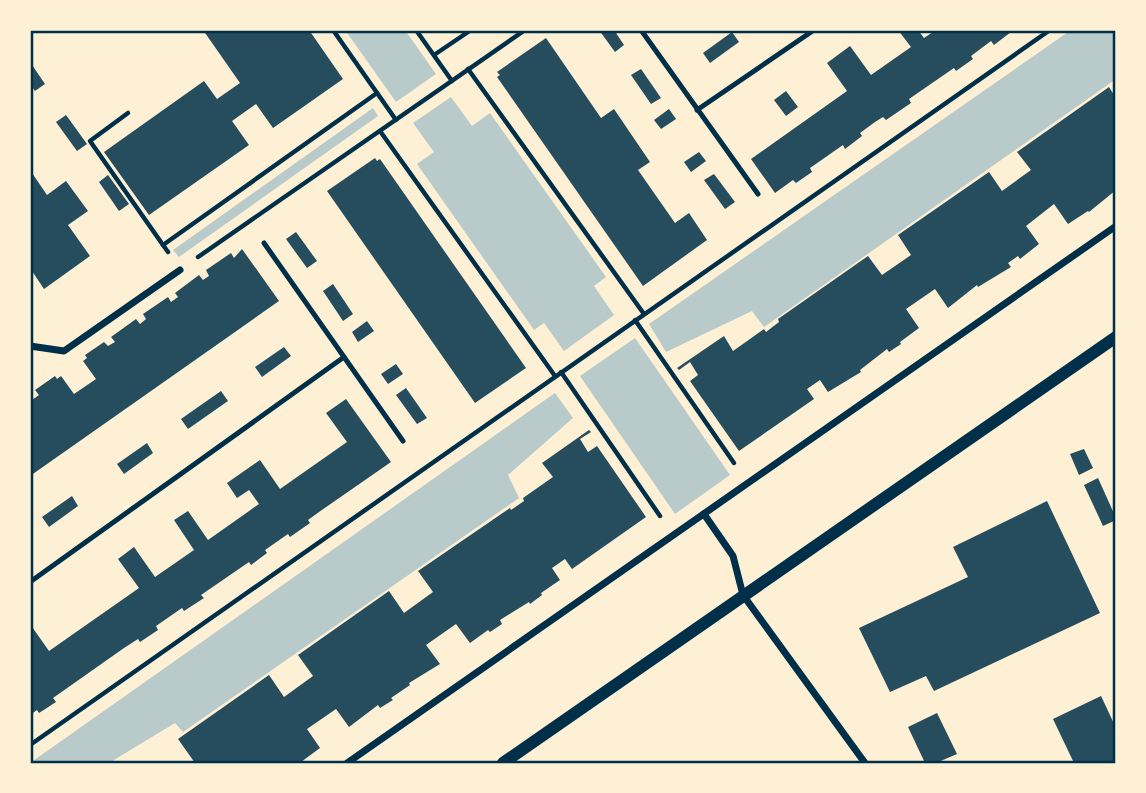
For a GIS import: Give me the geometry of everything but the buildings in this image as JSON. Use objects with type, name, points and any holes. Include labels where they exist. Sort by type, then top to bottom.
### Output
[{"type":"street","points":[[347,763],[1116,226]]},
{"type":"street","points":[[30,346],[64,351],[180,270]]},
{"type":"street","points":[[503,763],[1116,337]]},
{"type":"street","points":[[704,514],[733,556],[743,594],[865,763]]},
{"type":"lane","points":[[640,30],[758,194]]},
{"type":"lane","points":[[697,110],[814,30]]},
{"type":"lane","points":[[264,243],[403,441]]},
{"type":"lane","points":[[30,582],[344,358]]},
{"type":"path","points":[[333,30],[396,120]]},
{"type":"path","points":[[416,30],[452,81]]},
{"type":"path","points":[[434,55],[471,30]]},
{"type":"path","points":[[128,113],[90,141],[180,270],[525,30]]},
{"type":"path","points":[[30,745],[1050,30]]},
{"type":"path","points":[[468,69],[644,314]]},
{"type":"path","points":[[163,245],[377,93]]},
{"type":"path","points":[[380,131],[555,376]]},
{"type":"path","points":[[635,320],[748,483]]},
{"type":"path","points":[[561,372],[673,536]]},
{"type":"shaded area","points":[[345,30],[405,30],[436,74],[396,102]]},
{"type":"shaded area","points":[[1071,30],[1116,30],[1116,79],[764,327],[752,311],[666,352],[649,324]]},
{"type":"shaded area","points":[[451,97],[472,126],[490,113],[606,277],[594,286],[614,315],[564,351],[544,323],[534,330],[417,164],[434,152],[413,123]]},
{"type":"shaded area","points":[[373,108],[378,116],[179,257],[173,250]]},
{"type":"shaded area","points":[[635,338],[730,475],[675,514],[580,376]]},
{"type":"shaded area","points":[[555,393],[573,418],[508,475],[519,498],[183,732],[175,723],[109,763],[30,763]]}]
